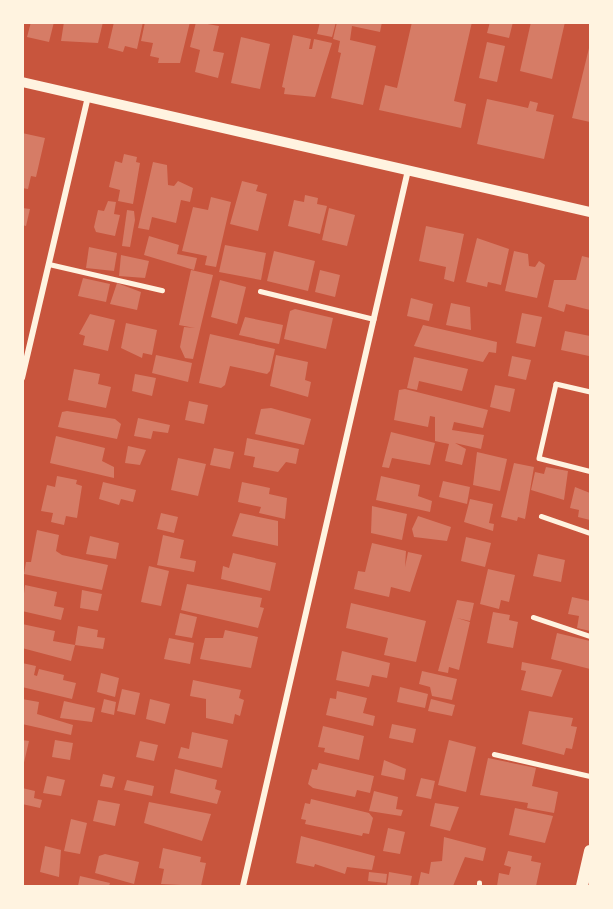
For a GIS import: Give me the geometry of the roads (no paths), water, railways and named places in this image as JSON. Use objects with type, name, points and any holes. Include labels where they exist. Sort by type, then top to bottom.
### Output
[{"type":"main road","points":[[582,886],[591,851]]},
{"type":"street","points":[[22,82],[591,212]]},
{"type":"street","points":[[22,378],[88,97]]},
{"type":"street","points":[[243,886],[408,170]]},
{"type":"lane","points":[[49,264],[162,290]]},
{"type":"lane","points":[[260,291],[374,319]]},
{"type":"lane","points":[[591,392],[556,384],[539,458],[591,471]]},
{"type":"lane","points":[[542,516],[591,532]]},
{"type":"lane","points":[[533,617],[591,636]]},
{"type":"lane","points":[[494,754],[591,776]]}]
